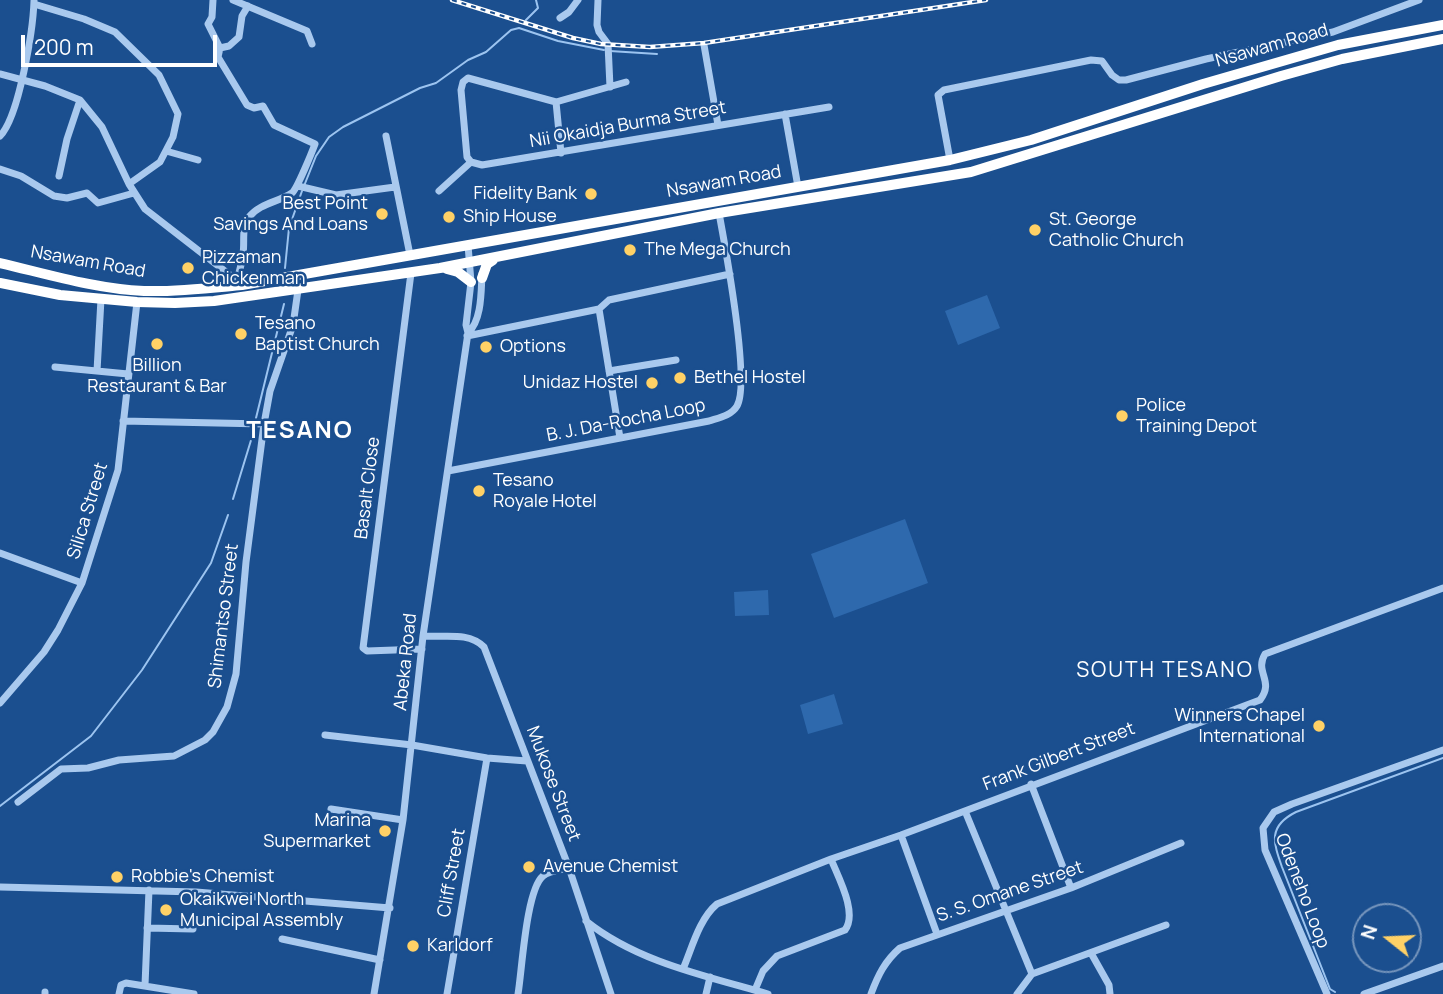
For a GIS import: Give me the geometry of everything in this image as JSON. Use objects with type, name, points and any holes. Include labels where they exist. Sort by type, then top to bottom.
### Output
[{"type":"highway","name":"Nsawam Road","points":[[0,265],[89,284],[142,291],[172,291],[239,283],[468,246],[950,160],[1031,140],[1195,87],[1338,45],[1443,25]]},
{"type":"highway","name":"Nsawam Road","points":[[0,283],[60,295],[137,302],[214,301],[411,273],[719,213],[971,172],[1293,73],[1377,51],[1443,39]]},
{"type":"highway","points":[[440,268],[476,280],[487,264],[495,258]]},
{"type":"street","points":[[0,74],[80,100],[102,127],[134,193],[153,218],[239,283],[245,224],[257,210],[293,192],[315,144],[274,125],[263,106],[254,108],[247,105],[218,57],[220,48],[208,24],[212,17],[212,0]]},
{"type":"street","points":[[233,0],[307,32],[312,44]]},
{"type":"street","points":[[560,18],[569,12],[578,0]]},
{"type":"street","points":[[598,0],[597,25],[608,44],[610,87]]},
{"type":"street","points":[[950,160],[938,94],[944,90],[1091,60],[1102,61],[1112,75],[1119,80],[1126,79],[1333,32],[1419,0]]},
{"type":"street","points":[[0,136],[9,124],[22,79],[34,2],[85,19],[108,28],[121,37],[150,65],[159,75],[178,114],[164,159],[129,184]]},
{"type":"street","points":[[220,48],[229,46],[239,37],[242,16],[248,6]]},
{"type":"street","points":[[705,45],[718,125]]},
{"type":"street","points":[[439,191],[474,163],[467,157],[461,112],[461,90],[463,82],[468,78],[556,102],[626,82]]},
{"type":"street","points":[[59,176],[67,139],[80,100]]},
{"type":"street","points":[[556,102],[561,153]]},
{"type":"street","name":"Nii Okaidja Burma Street","points":[[474,163],[561,153],[828,107]]},
{"type":"street","points":[[785,114],[798,187]]},
{"type":"street","points":[[386,136],[410,255]]},
{"type":"street","points":[[166,151],[198,160]]},
{"type":"street","points":[[0,169],[13,172],[60,198],[87,193],[103,203],[113,197],[134,193]]},
{"type":"street","points":[[298,186],[335,195],[395,187]]},
{"type":"street","name":"B. J. Da-Rocha Loop","points":[[448,471],[709,421],[726,416],[736,407],[742,391],[730,274],[719,213]]},
{"type":"street","name":"Abeka Road","points":[[374,994],[403,820],[423,636],[467,334],[474,327],[478,315],[476,261],[480,243]]},
{"type":"street","name":"Abeka Road","points":[[468,246],[476,261]]},
{"type":"street","name":"Basalt Close","points":[[411,273],[363,648],[367,651],[422,649]]},
{"type":"street","points":[[467,334],[599,309],[609,300],[730,274]]},
{"type":"street","name":"Shimantso Street","points":[[18,802],[55,771],[88,768],[119,760],[174,756],[205,740],[213,732],[226,707],[236,674],[258,423],[293,325],[298,290]]},
{"type":"street","points":[[97,371],[102,299]]},
{"type":"street","name":"Silica Street","points":[[0,704],[44,652],[82,583],[116,483],[137,302]]},
{"type":"street","points":[[599,309],[620,438]]},
{"type":"street","points":[[609,371],[676,360]]},
{"type":"street","points":[[55,367],[128,374]]},
{"type":"street","points":[[123,421],[258,423]]},
{"type":"street","points":[[0,553],[82,583]]},
{"type":"street","name":"Frank Gilbert Street","points":[[683,969],[703,921],[709,910],[717,904],[1260,700],[1267,685],[1261,665],[1265,654],[1443,588]]},
{"type":"street","name":"Mukose Street","points":[[423,636],[469,638],[477,640],[484,647],[569,868],[611,994]]},
{"type":"street","points":[[324,735],[412,745],[487,758],[527,761]]},
{"type":"street","name":"Odeneho Loop","points":[[1327,994],[1265,850],[1262,828],[1274,812],[1292,804],[1443,750]]},
{"type":"street","name":"Cliff Street","points":[[447,994],[487,758]]},
{"type":"street","points":[[1031,784],[1071,888]]},
{"type":"street","points":[[331,809],[403,820]]},
{"type":"street","points":[[965,811],[1032,974]]},
{"type":"street","points":[[901,835],[936,934]]},
{"type":"street","name":"S. S. Omane Street","points":[[871,994],[881,970],[900,948],[1071,888],[1181,844]]},
{"type":"street","points":[[755,990],[763,971],[777,956],[845,930],[850,922],[850,912],[831,859]]},
{"type":"street","points":[[518,994],[522,950],[537,883],[546,875],[569,868]]},
{"type":"street","points":[[0,887],[149,890],[390,908]]},
{"type":"street","points":[[145,985],[149,890]]},
{"type":"street","points":[[585,921],[618,943],[683,969],[768,994]]},
{"type":"street","points":[[1017,994],[1032,974],[1166,925]]},
{"type":"street","points":[[147,928],[193,929]]},
{"type":"street","points":[[282,939],[380,960]]},
{"type":"street","points":[[1091,953],[1109,985],[1110,994]]},
{"type":"street","points":[[1364,994],[1443,966]]},
{"type":"street","points":[[706,994],[710,977]]},
{"type":"street","points":[[119,994],[121,985],[126,983],[194,994]]},
{"type":"shaded area","points":[[987,295],[1000,328],[958,345],[945,311]]},
{"type":"shaded area","points":[[905,519],[928,583],[834,618],[811,554]]},
{"type":"shaded area","points":[[768,590],[769,615],[735,616],[734,592]]},
{"type":"shaded area","points":[[834,694],[843,724],[808,734],[800,705]]},
{"type":"waterway","points":[[526,20],[538,8],[536,0]]},
{"type":"waterway","points":[[304,186],[316,156],[329,137],[343,127],[420,88],[436,83],[468,60],[486,52],[511,30],[519,28],[558,41],[604,50]]},
{"type":"waterway","points":[[610,51],[657,54]]},
{"type":"waterway","points":[[285,268],[289,228],[302,191]]},
{"type":"waterway","points":[[256,418],[284,304]]},
{"type":"waterway","points":[[233,499],[252,437]]},
{"type":"waterway","points":[[0,806],[91,736],[142,670],[211,563],[228,515]]},
{"type":"waterway","points":[[1335,992],[1330,989],[1282,867],[1276,850],[1277,829],[1287,817],[1296,812],[1443,758]]},
{"type":"railway","points":[[452,0],[573,38],[601,44],[650,47],[704,43],[986,0]]},
{"type":"place","name":"Fidelity Bank","points":[[591,194]]},
{"type":"place","name":"Best Point Savings And Loans","points":[[382,214]]},
{"type":"place","name":"Ship House","points":[[449,217]]},
{"type":"place","name":"St. George Catholic Church","points":[[1035,230]]},
{"type":"place","name":"The Mega Church","points":[[630,250]]},
{"type":"place","name":"Pizzaman Chickenman","points":[[188,268]]},
{"type":"place","name":"Tesano Baptist Church","points":[[241,334]]},
{"type":"place","name":"Billion Restaurant & Bar","points":[[157,344]]},
{"type":"place","name":"Options","points":[[486,347]]},
{"type":"place","name":"Bethel Hostel","points":[[680,378]]},
{"type":"place","name":"Unidaz Hostel","points":[[652,383]]},
{"type":"place","name":"Police Training Depot","points":[[1122,416]]},
{"type":"place","name":"Tesano Royale Hotel","points":[[479,491]]},
{"type":"place","name":"Winners Chapel International","points":[[1319,726]]},
{"type":"place","name":"Marina Supermarket","points":[[385,831]]},
{"type":"place","name":"Avenue Chemist","points":[[529,867]]},
{"type":"place","name":"Robbie's Chemist","points":[[117,877]]},
{"type":"place","name":"Okaikwei North Municipal Assembly","points":[[166,910]]},
{"type":"place","name":"Karldorf","points":[[413,946]]},
{"type":"district","name":"TESANO","points":[[300,431]]},
{"type":"district","name":"SOUTH TESANO","points":[[1165,671]]}]
